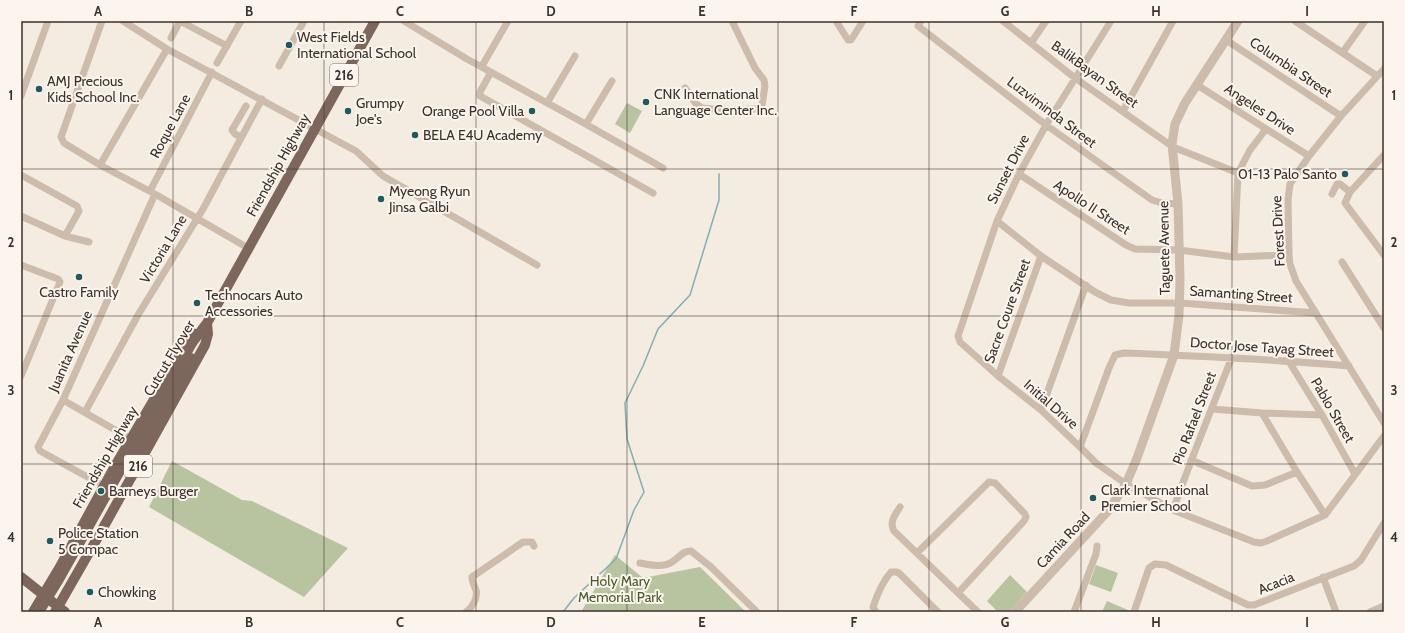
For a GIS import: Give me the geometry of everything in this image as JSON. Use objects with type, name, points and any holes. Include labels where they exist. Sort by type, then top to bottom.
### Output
[{"type":"main road","name":"Friendship Highway","points":[[36,611],[105,484],[190,337],[207,322],[375,21]]},
{"type":"main road","name":"Friendship Highway","points":[[60,610],[84,563],[205,345],[208,334],[207,322]]},
{"type":"main road","name":"Cutcut Flyover","points":[[47,612],[64,584],[207,322]]},
{"type":"main road","name":"Cutcut Flyover","points":[[36,611],[58,581],[195,345]]},
{"type":"main road","points":[[105,484],[115,480],[123,486],[124,491]]},
{"type":"main road","points":[[67,553],[74,563],[84,563]]},
{"type":"main road","points":[[21,577],[60,610]]},
{"type":"main road","points":[[34,588],[45,585],[53,580]]},
{"type":"main road","points":[[34,588],[36,611]]},
{"type":"street","points":[[21,96],[48,21]]},
{"type":"street","points":[[102,21],[60,138],[64,143],[100,165],[152,192],[248,248]]},
{"type":"street","points":[[123,21],[167,49],[251,93],[361,154],[374,169],[389,179],[537,265]]},
{"type":"street","points":[[171,38],[180,21],[227,46]]},
{"type":"street","points":[[279,66],[304,21]]},
{"type":"street","points":[[404,21],[430,38],[663,168]]},
{"type":"street","points":[[482,66],[508,21]]},
{"type":"street","points":[[685,88],[696,104],[702,108],[725,110],[756,109],[762,105],[765,86],[764,80],[755,68],[732,21]]},
{"type":"street","points":[[836,21],[848,40],[851,40],[863,21]]},
{"type":"street","name":"BalikBayan Street","points":[[1003,21],[1074,78],[1173,147],[1238,173]]},
{"type":"street","points":[[1031,43],[1046,21]]},
{"type":"street","name":"Sunset Drive","points":[[960,342],[958,336],[997,221],[1019,174],[1074,78],[1111,21]]},
{"type":"street","points":[[1123,111],[1173,21]]},
{"type":"street","name":"Taguete Avenue","points":[[1126,484],[1137,458],[1174,355],[1180,302],[1178,204],[1173,147],[1175,124],[1184,103],[1238,21]]},
{"type":"street","points":[[1343,52],[1365,21]]},
{"type":"street","points":[[217,63],[239,22]]},
{"type":"street","points":[[1298,22],[1377,76]]},
{"type":"street","name":"Luzviminda Street","points":[[919,24],[1046,125],[1152,200],[1162,203],[1178,204]]},
{"type":"street","name":"Columbia Street","points":[[1226,40],[1341,116]]},
{"type":"street","points":[[100,165],[167,49]]},
{"type":"street","points":[[547,103],[575,56]]},
{"type":"street","name":"Forest Drive","points":[[1384,69],[1341,116],[1309,156],[1290,184],[1288,190],[1289,255],[1290,264],[1296,281],[1384,424]]},
{"type":"street","name":"Roque Lane","points":[[152,192],[212,72]]},
{"type":"street","points":[[491,72],[480,92],[480,96],[653,194]]},
{"type":"street","points":[[586,124],[612,81]]},
{"type":"street","name":"Angeles Drive","points":[[1197,85],[1309,156]]},
{"type":"street","points":[[241,137],[235,134],[232,130],[246,106],[251,93]]},
{"type":"street","name":"Victoria Lane","points":[[85,412],[138,316],[203,209],[262,99]]},
{"type":"street","points":[[246,106],[254,112]]},
{"type":"street","points":[[1234,257],[1238,173],[1250,150],[1266,129]]},
{"type":"street","points":[[1383,250],[1345,203],[1350,192],[1384,155]]},
{"type":"street","name":"Apollo II Street","points":[[1019,174],[1126,246],[1135,249],[1179,250],[1234,257],[1289,255]]},
{"type":"street","points":[[21,175],[77,206],[78,211],[64,236]]},
{"type":"street","points":[[1332,194],[1337,184],[1340,184],[1350,192]]},
{"type":"street","name":"Juanita Avenue","points":[[105,484],[38,449],[63,400],[152,192]]},
{"type":"street","points":[[21,216],[64,236],[89,242]]},
{"type":"street","name":"Samanting Street","points":[[997,221],[1042,256],[1095,292],[1111,300],[1129,303],[1180,302],[1316,313]]},
{"type":"street","name":"Sacre Coure Street","points":[[998,376],[1042,256]]},
{"type":"street","points":[[1342,262],[1384,328]]},
{"type":"street","points":[[21,273],[23,265],[58,279],[60,282],[21,376]]},
{"type":"street","points":[[1041,410],[1086,286]]},
{"type":"street","name":"Initial Drive","points":[[960,342],[998,376],[1041,410],[1096,463],[1126,484],[1173,510],[1260,543],[1325,515]]},
{"type":"street","name":"Doctor Jose Tayag Street","points":[[1080,447],[1115,355],[1124,353],[1232,357],[1288,360],[1349,366]]},
{"type":"street","name":"Pio Rafael Street","points":[[1173,510],[1232,357]]},
{"type":"street","name":"Pablo Street","points":[[1288,360],[1322,415],[1355,474]]},
{"type":"street","points":[[63,400],[131,438]]},
{"type":"street","points":[[1212,409],[1262,413],[1322,415]]},
{"type":"street","points":[[1262,413],[1297,472],[1325,515],[1384,436]]},
{"type":"street","points":[[1191,460],[1252,486],[1265,485],[1297,472]]},
{"type":"street","points":[[917,553],[986,484],[989,482],[995,483],[1023,512],[1025,519],[958,593]]},
{"type":"street","name":"Camia Road","points":[[1015,612],[1108,511],[1126,484]]},
{"type":"street","points":[[900,507],[892,522],[892,528],[978,612]]},
{"type":"street","name":"Acacia","points":[[1135,611],[1149,568],[1155,564],[1161,564],[1248,605],[1258,604],[1354,566],[1358,563],[1384,524]]},
{"type":"street","points":[[466,612],[471,608],[476,594],[472,577],[523,542],[532,542],[534,546]]},
{"type":"street","points":[[1074,612],[1096,554],[1097,546]]},
{"type":"street","points":[[640,563],[657,565],[670,564],[683,552],[691,550],[711,567],[756,612]]},
{"type":"street","points":[[876,612],[873,607],[876,598],[886,578],[891,572],[894,572],[900,574],[938,612]]},
{"type":"street","points":[[1323,577],[1336,612]]},
{"type":"street","points":[[1370,612],[1384,606]]},
{"type":"green space","points":[[627,103],[642,111],[630,133],[615,124]]},
{"type":"green space","points":[[172,461],[242,500],[252,501],[348,548],[304,597],[149,507]]},
{"type":"green space","name":"Holy Mary Memorial Park","points":[[615,555],[643,578],[700,567],[746,612],[581,612]]},
{"type":"green space","points":[[1096,565],[1118,573],[1111,592],[1089,584]]},
{"type":"green space","points":[[1010,575],[1027,592],[1009,612],[998,612],[987,601]]},
{"type":"green space","points":[[1107,601],[1130,611],[1130,612],[1102,612]]},
{"type":"waterway","points":[[563,612],[574,598],[616,559],[634,510],[644,492],[627,439],[625,403],[643,366],[658,329],[690,295],[719,200],[719,174]]},
{"type":"place","name":"West Fields International School","points":[[289,45]]},
{"type":"place","name":"AMJ Precious Kids School Inc.","points":[[39,89]]},
{"type":"place","name":"CNK International Language Center Inc.","points":[[646,102]]},
{"type":"place","name":"Grumpy Joe's","points":[[348,111]]},
{"type":"place","name":"Orange Pool Villa","points":[[532,111]]},
{"type":"place","name":"BELA E4U Academy","points":[[415,135]]},
{"type":"place","name":"01-13 Palo Santo","points":[[1345,174]]},
{"type":"place","name":"Myeong Ryun Jinsa Galbi","points":[[381,199]]},
{"type":"place","name":"Castro Family","points":[[79,277]]},
{"type":"place","name":"Technocars Auto Accessories","points":[[197,303]]},
{"type":"place","name":"Barneys Burger","points":[[101,491]]},
{"type":"place","name":"Clark International Premier School","points":[[1093,498]]},
{"type":"place","name":"Police Station 5 Compac","points":[[50,541]]},
{"type":"place","name":"Chowking","points":[[90,592]]}]
